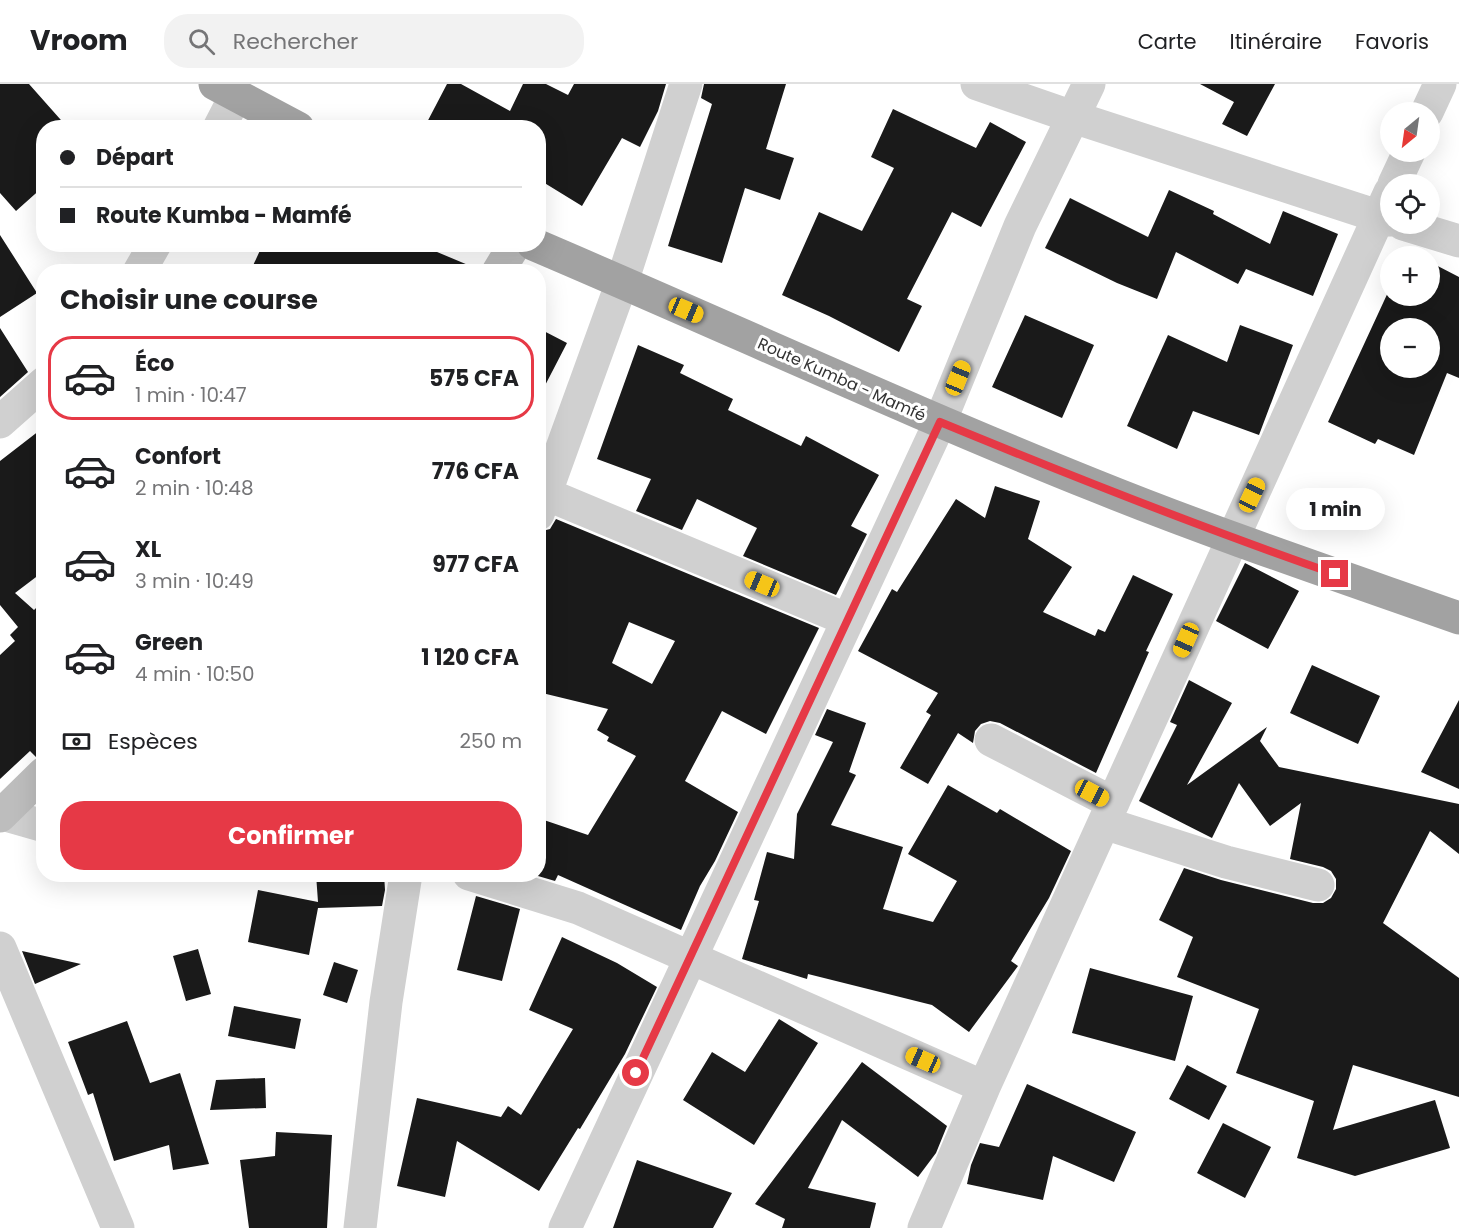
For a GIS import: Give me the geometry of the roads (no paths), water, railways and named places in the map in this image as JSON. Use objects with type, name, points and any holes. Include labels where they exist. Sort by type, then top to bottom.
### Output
[{"type":"highway","points":[[223,87],[283,120]]},
{"type":"highway","name":"Route Kumba - Mamfé","points":[[546,250],[940,422],[1097,486],[1232,538],[1459,618]]},
{"type":"main road","points":[[1,815],[36,781]]},
{"type":"street","points":[[546,493],[622,282],[686,84]]},
{"type":"street","points":[[977,84],[1073,117],[1380,210]]},
{"type":"street","points":[[565,1228],[940,422],[1020,226],[1089,84]]},
{"type":"street","points":[[1432,102],[1440,84]]},
{"type":"street","points":[[220,120],[223,87]]},
{"type":"street","points":[[1440,233],[1459,241]]},
{"type":"street","points":[[924,1228],[984,1087],[1232,538],[1381,234]]},
{"type":"street","points":[[0,422],[36,390]]},
{"type":"street","points":[[546,506],[848,620]]},
{"type":"street","points":[[991,740],[1108,813],[1226,862],[1318,885]]},
{"type":"street","points":[[1,815],[36,824]]},
{"type":"street","points":[[360,1228],[386,1002],[405,882]]},
{"type":"street","points":[[495,882],[578,908],[984,1087]]},
{"type":"street","points":[[0,948],[118,1228]]}]
